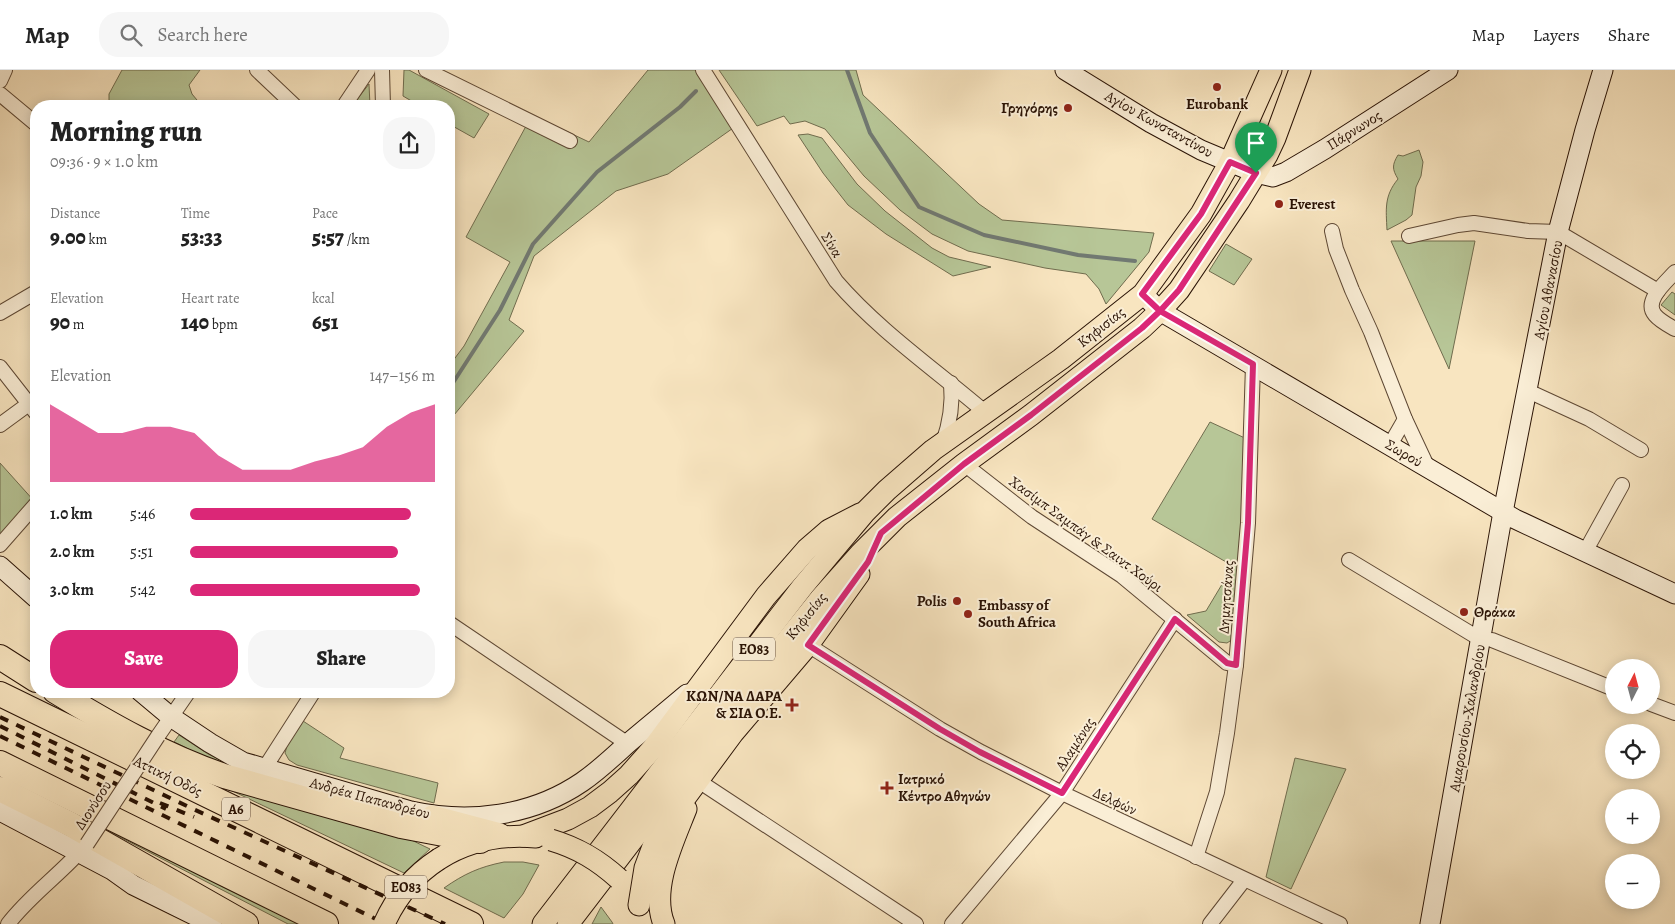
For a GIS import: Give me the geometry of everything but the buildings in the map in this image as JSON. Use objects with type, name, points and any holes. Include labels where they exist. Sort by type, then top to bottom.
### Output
[{"type":"highway","points":[[0,657],[30,676]]},
{"type":"highway","name":"Αττική Οδός","points":[[0,694],[471,924]]},
{"type":"highway","points":[[66,698],[102,720],[196,766],[224,776],[392,824],[480,841]]},
{"type":"highway","points":[[0,764],[326,924]]},
{"type":"highway","points":[[0,789],[70,824],[246,924]]},
{"type":"main road","name":"Κηφισίας","points":[[559,920],[634,804],[803,586],[865,512],[910,469],[943,443],[1061,359],[1142,294],[1201,214],[1230,162],[1271,70]]},
{"type":"main road","name":"Κηφισίας","points":[[559,920],[820,599],[881,533],[964,464],[1031,415],[1142,328],[1179,290],[1256,173],[1275,138],[1300,70]]},
{"type":"main road","points":[[432,816],[523,836],[568,819],[590,807],[629,776],[654,747],[766,596],[806,549],[829,530],[865,512]]},
{"type":"main road","points":[[636,901],[654,844],[665,825],[733,733],[808,645],[868,562],[881,533]]},
{"type":"main road","points":[[664,924],[661,916],[660,901],[663,877],[672,845],[697,780]]},
{"type":"main road","name":"ΕΟ83","points":[[384,924],[395,901],[412,880],[446,854],[480,841],[523,836],[568,845],[595,859],[619,879],[636,901],[649,924]]},
{"type":"street","points":[[0,81],[5,70]]},
{"type":"street","points":[[257,70],[289,100]]},
{"type":"street","points":[[348,100],[368,70]]},
{"type":"street","points":[[382,70],[383,100]]},
{"type":"street","points":[[426,70],[570,142]]},
{"type":"street","name":"Σίνα","points":[[703,70],[836,281],[855,302],[986,413]]},
{"type":"street","name":"Αγίου Κωνσταντίνου","points":[[1065,70],[1151,123],[1201,150],[1256,173]]},
{"type":"street","name":"Πάρνωνος","points":[[1256,173],[1272,177],[1281,174],[1325,149],[1448,70]]},
{"type":"street","name":"Αγίου Αθανασίου","points":[[1505,513],[1558,232],[1585,130],[1604,70]]},
{"type":"street","points":[[0,94],[30,119]]},
{"type":"street","points":[[1409,236],[1474,223],[1558,232],[1658,291]]},
{"type":"street","points":[[1332,230],[1336,249],[1352,290],[1371,332],[1405,419],[1427,466]]},
{"type":"street","points":[[1675,272],[1658,291],[1652,301],[1653,311],[1661,320],[1675,329]]},
{"type":"street","name":"Σωρού","points":[[1142,294],[1160,311],[1505,513],[1675,594]]},
{"type":"street","points":[[0,314],[30,296]]},
{"type":"street","name":"Δημητσάνας","points":[[1196,857],[1217,792],[1236,665],[1248,514],[1253,364]]},
{"type":"street","points":[[0,367],[30,404]]},
{"type":"street","points":[[943,443],[951,414],[951,383]]},
{"type":"street","points":[[1528,391],[1589,419],[1641,450]]},
{"type":"street","points":[[0,425],[30,410]]},
{"type":"street","points":[[1390,445],[1405,419]]},
{"type":"street","name":"Χασίμπ Σαμπάγ & Σαιντ Χούρι","points":[[964,464],[1032,517],[1122,576],[1227,663],[1236,665]]},
{"type":"street","points":[[1585,552],[1622,485]]},
{"type":"street","points":[[0,545],[30,511]]},
{"type":"street","name":"Αμαρουσίου-Χαλανδρίου","points":[[1441,924],[1505,513]]},
{"type":"street","points":[[1349,560],[1486,639],[1605,685]]},
{"type":"street","points":[[3,574],[30,594]]},
{"type":"street","name":"Αλαμάνας","points":[[952,924],[1062,793],[1175,619]]},
{"type":"street","points":[[455,627],[628,744]]},
{"type":"street","name":"Αμαρουσίου-Χαλανδρίου","points":[[1430,924],[1486,639]]},
{"type":"street","name":"Δελφών","points":[[808,645],[940,729],[980,752],[1334,923]]},
{"type":"street","name":"Ανδρέα Παπανδρέου","points":[[149,698],[210,743],[233,757],[264,769],[411,811],[432,816],[467,818],[514,812],[538,804],[581,783],[702,682]]},
{"type":"street","name":"Διονύσου","points":[[7,924],[27,900],[83,848],[184,698]]},
{"type":"street","points":[[264,769],[310,698]]},
{"type":"street","points":[[1660,707],[1675,713]]},
{"type":"street","points":[[697,780],[916,924]]},
{"type":"street","points":[[0,811],[83,848],[133,885],[212,924]]},
{"type":"street","points":[[1210,924],[1244,880]]},
{"type":"street","points":[[0,920],[7,924]]},
{"type":"green space","points":[[122,70],[200,70],[189,85],[192,94],[197,100],[109,100],[109,94]]},
{"type":"green space","points":[[404,70],[409,70],[489,114],[474,138],[455,127],[455,100],[410,100],[403,96]]},
{"type":"green space","points":[[648,70],[696,70],[717,103],[736,126],[668,174],[616,191],[534,256],[509,320],[524,331],[455,414],[455,358],[464,346],[510,262],[466,237],[532,115],[589,142]]},
{"type":"green space","points":[[719,70],[856,70],[863,95],[979,204],[1002,220],[1154,233],[1149,252],[1106,304],[1099,289],[1086,274],[1045,268],[968,251],[932,234],[900,210],[864,176],[825,129],[805,121],[790,124],[784,116],[757,126]]},
{"type":"green space","points":[[369,84],[370,100],[357,100]]},
{"type":"green space","points":[[808,134],[822,138],[857,184],[885,211],[932,248],[949,257],[991,267],[953,276],[886,234],[848,205],[823,173],[798,135]]},
{"type":"green space","points":[[1419,150],[1423,162],[1421,176],[1416,187],[1412,215],[1387,230],[1386,209],[1388,197],[1398,179],[1394,170],[1395,162],[1398,155],[1403,156]]},
{"type":"green space","points":[[1391,241],[1475,241],[1449,369]]},
{"type":"green space","points":[[1226,244],[1252,259],[1234,285],[1209,271]]},
{"type":"green space","points":[[1672,292],[1675,294],[1675,315],[1661,305]]},
{"type":"green space","points":[[1210,422],[1247,439],[1233,639],[1227,643],[1219,642],[1187,615],[1206,611],[1233,566],[1152,519]]},
{"type":"green space","points":[[0,463],[30,496],[30,508],[0,543]]},
{"type":"green space","points":[[303,721],[344,748],[340,758],[438,783],[434,803],[297,765],[289,760],[285,753],[287,746]]},
{"type":"green space","points":[[179,735],[208,754],[231,765],[205,757],[174,742]]},
{"type":"green space","points":[[1295,758],[1346,769],[1291,889],[1266,877]]},
{"type":"green space","points":[[0,775],[305,924],[288,924]]},
{"type":"green space","points":[[222,786],[376,823],[430,849],[404,873]]},
{"type":"green space","points":[[504,862],[523,862],[539,865],[523,894],[504,918],[444,888],[472,872]]},
{"type":"green space","points":[[601,907],[612,922],[613,924],[592,924]]},
{"type":"waterway","points":[[847,70],[870,133],[919,207],[984,235],[1078,255],[1135,261]]},
{"type":"waterway","points":[[455,380],[500,310],[533,244],[597,172],[680,107],[696,91]]},
{"type":"railway","points":[[0,717],[191,808],[445,924]]},
{"type":"railway","points":[[0,726],[166,809]]},
{"type":"railway","points":[[0,736],[386,924]]},
{"type":"railway","points":[[160,803],[194,817]]},
{"type":"place","name":"Eurobank","points":[[1217,87]]},
{"type":"place","name":"Γρηγόρης","points":[[1068,108]]},
{"type":"place","name":"Everest","points":[[1279,204]]},
{"type":"place","name":"Polis","points":[[957,601]]},
{"type":"place","name":"Θράκα","points":[[1464,612]]},
{"type":"place","name":"Embassy of South Africa","points":[[968,614]]},
{"type":"place","name":"ΚΩΝ/ΝΑ ΔΑΡΑ & ΣΙΑ Ο.Ε.","points":[[792,705]]},
{"type":"place","name":"Ιατρικό Κέντρο Αθηνών","points":[[887,788]]},
{"type":"route","points":[[1256,173],[1179,290],[1160,311],[1142,328],[1031,415],[964,464],[881,533],[868,562],[808,645],[940,729],[980,752],[1062,793],[1175,619],[1227,663],[1236,665],[1248,523],[1253,364],[1160,311],[1142,294],[1201,214],[1230,162],[1256,173]]}]
